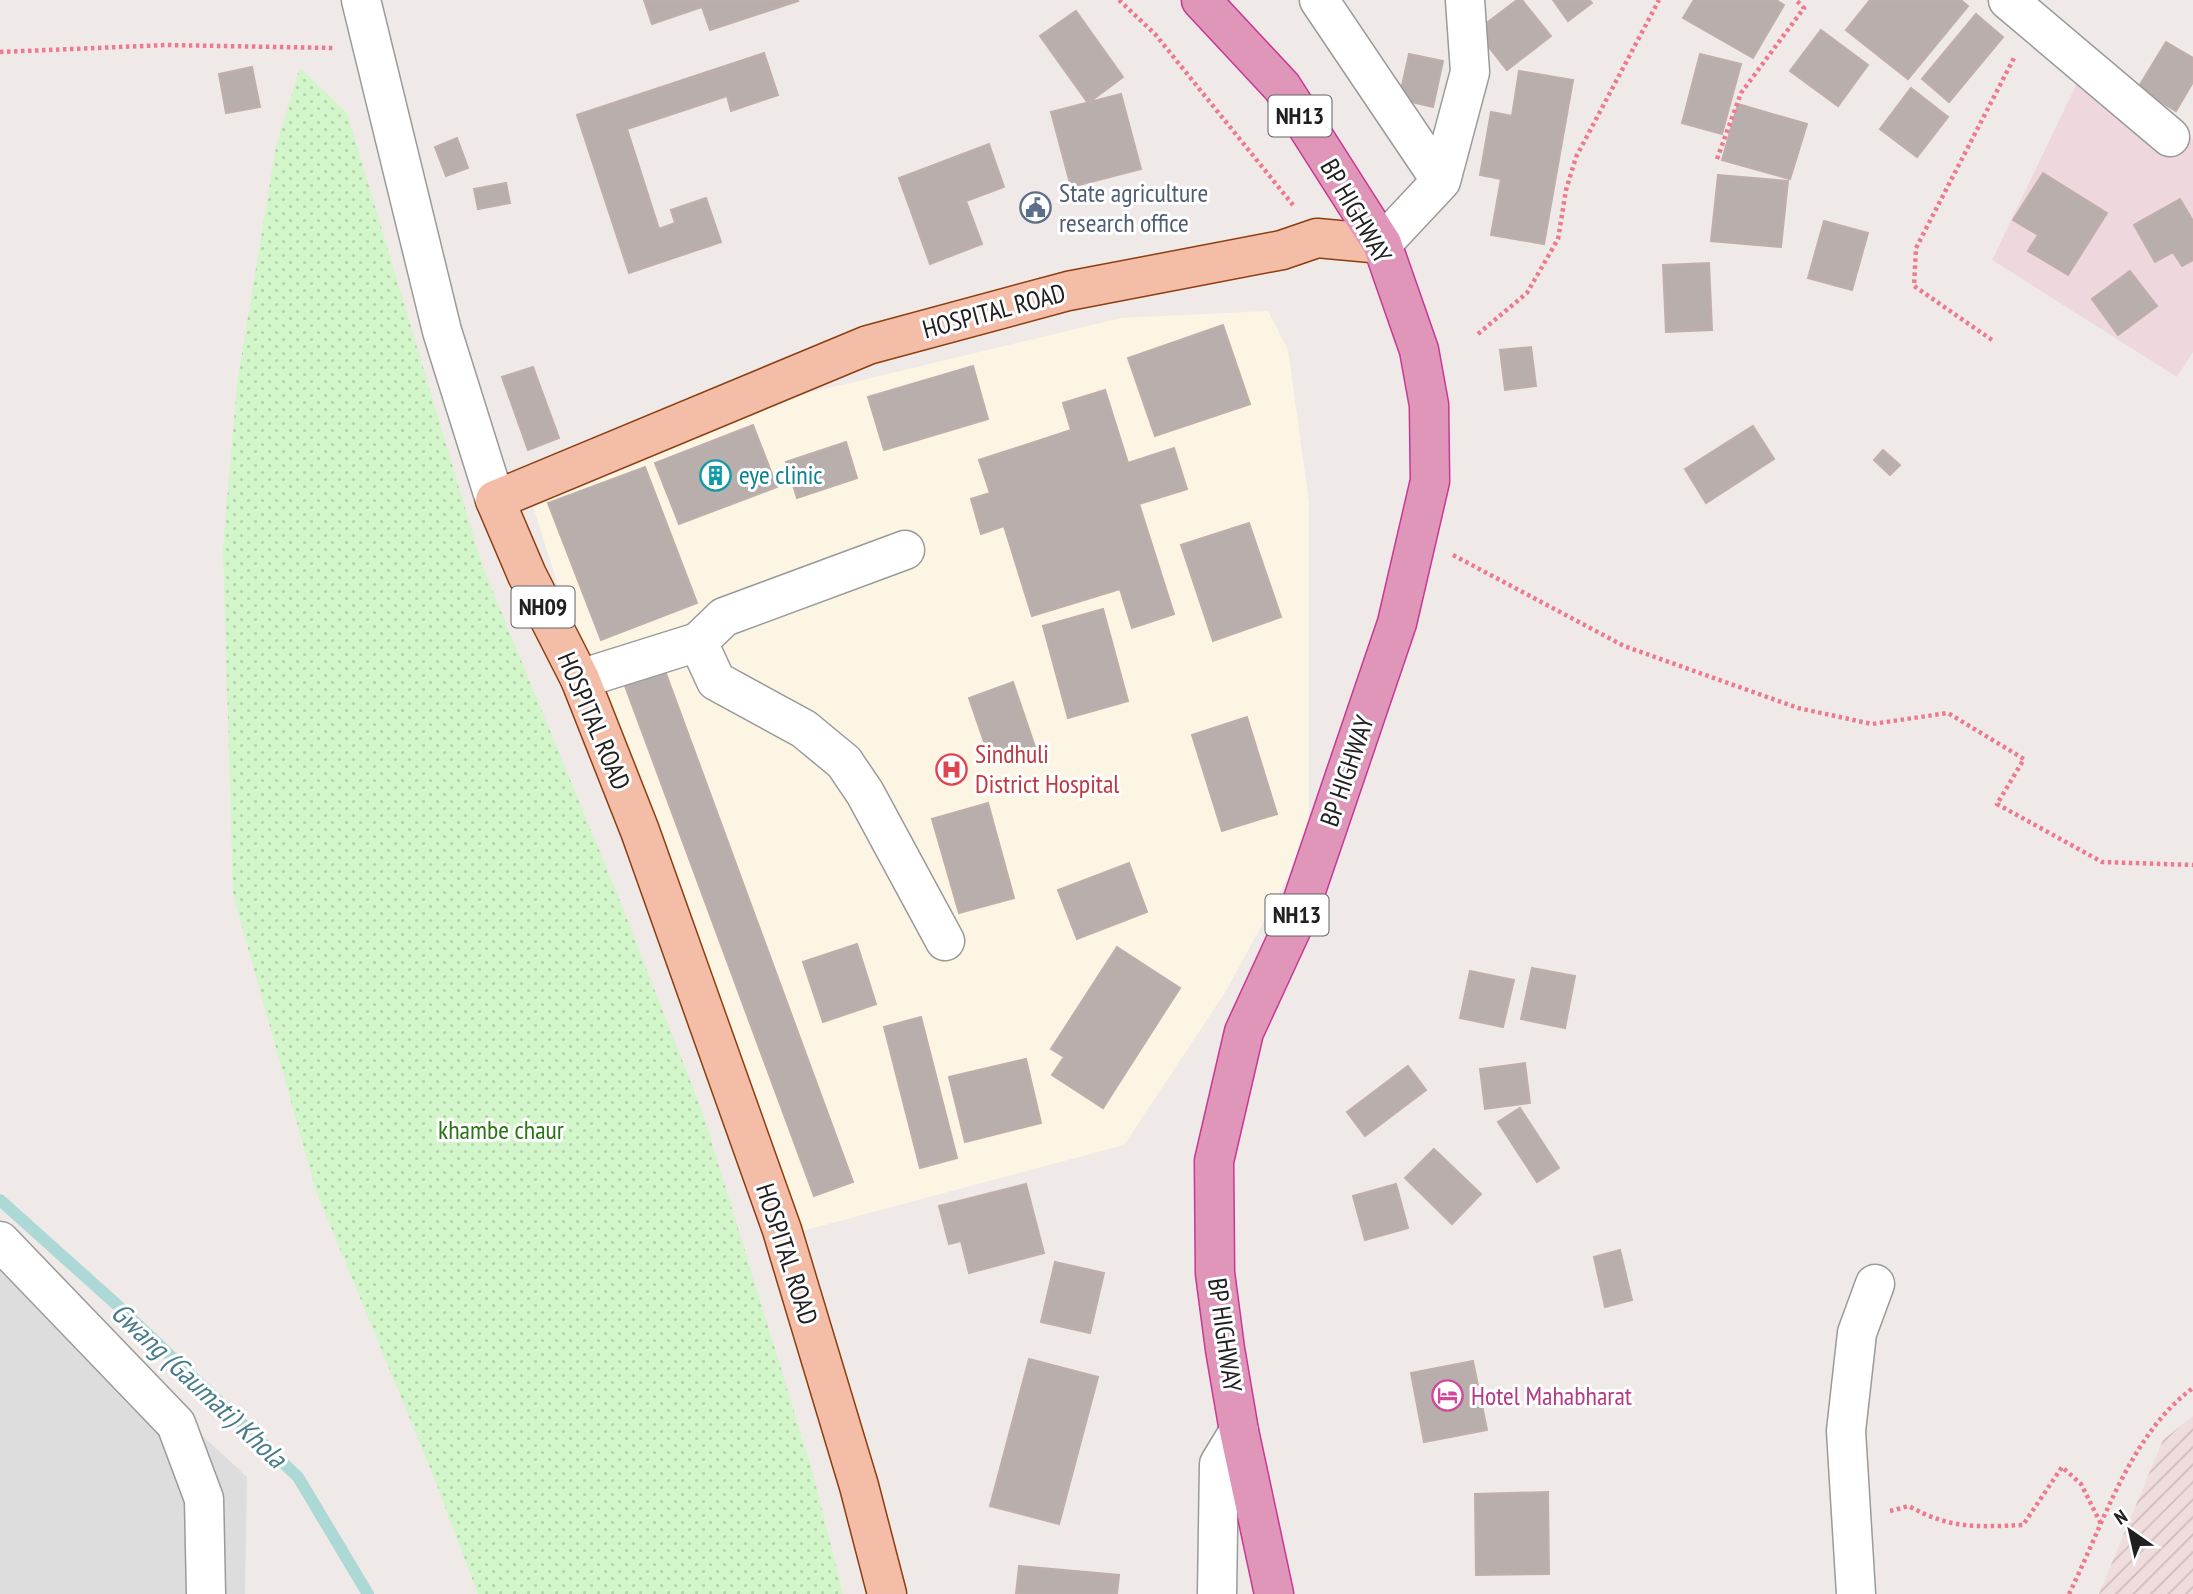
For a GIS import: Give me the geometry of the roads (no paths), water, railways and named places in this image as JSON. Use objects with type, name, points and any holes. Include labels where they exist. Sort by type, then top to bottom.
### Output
[{"type":"highway","name":"BP HIGHWAY","points":[[1201,0],[1282,87],[1382,244],[1419,351],[1429,405],[1430,481],[1397,623],[1297,917],[1244,1032],[1213,1161],[1215,1273],[1239,1431],[1274,1594]]},
{"type":"main road","name":"HOSPITAL ROAD","points":[[887,1594],[859,1486],[782,1230],[640,831],[580,679],[527,575],[495,500],[867,345],[1068,291],[1282,250],[1317,238],[1382,244]]},
{"type":"street","points":[[361,0],[442,331],[495,500]]},
{"type":"street","points":[[1319,0],[1441,181]]},
{"type":"street","points":[[1382,244],[1441,181],[1470,72],[1465,0]]},
{"type":"street","points":[[2018,9],[2170,137]]},
{"type":"street","points":[[580,679],[698,642],[724,617],[905,550]]},
{"type":"street","points":[[698,642],[716,681],[804,729],[844,762],[865,793],[946,941]]},
{"type":"street","points":[[0,1241],[176,1424],[205,1499],[206,1594]]},
{"type":"street","points":[[1856,1594],[1846,1431],[1857,1333],[1875,1284]]},
{"type":"street","points":[[1217,1594],[1219,1464],[1239,1431]]},
{"type":"waterway","name":"Gwang (Gaumati) Khola","points":[[0,1200],[116,1304],[298,1477],[368,1594]]},
{"type":"place","name":"State agriculture research office","points":[[1036,208]]},
{"type":"place","name":"eye clinic","points":[[716,475]]},
{"type":"place","name":"Sindhuli District Hospital","points":[[952,769]]},
{"type":"place","name":"Hotel Mahabharat","points":[[1448,1396]]},
{"type":"park label","name":"khambe chaur","points":[[501,1130]]}]
